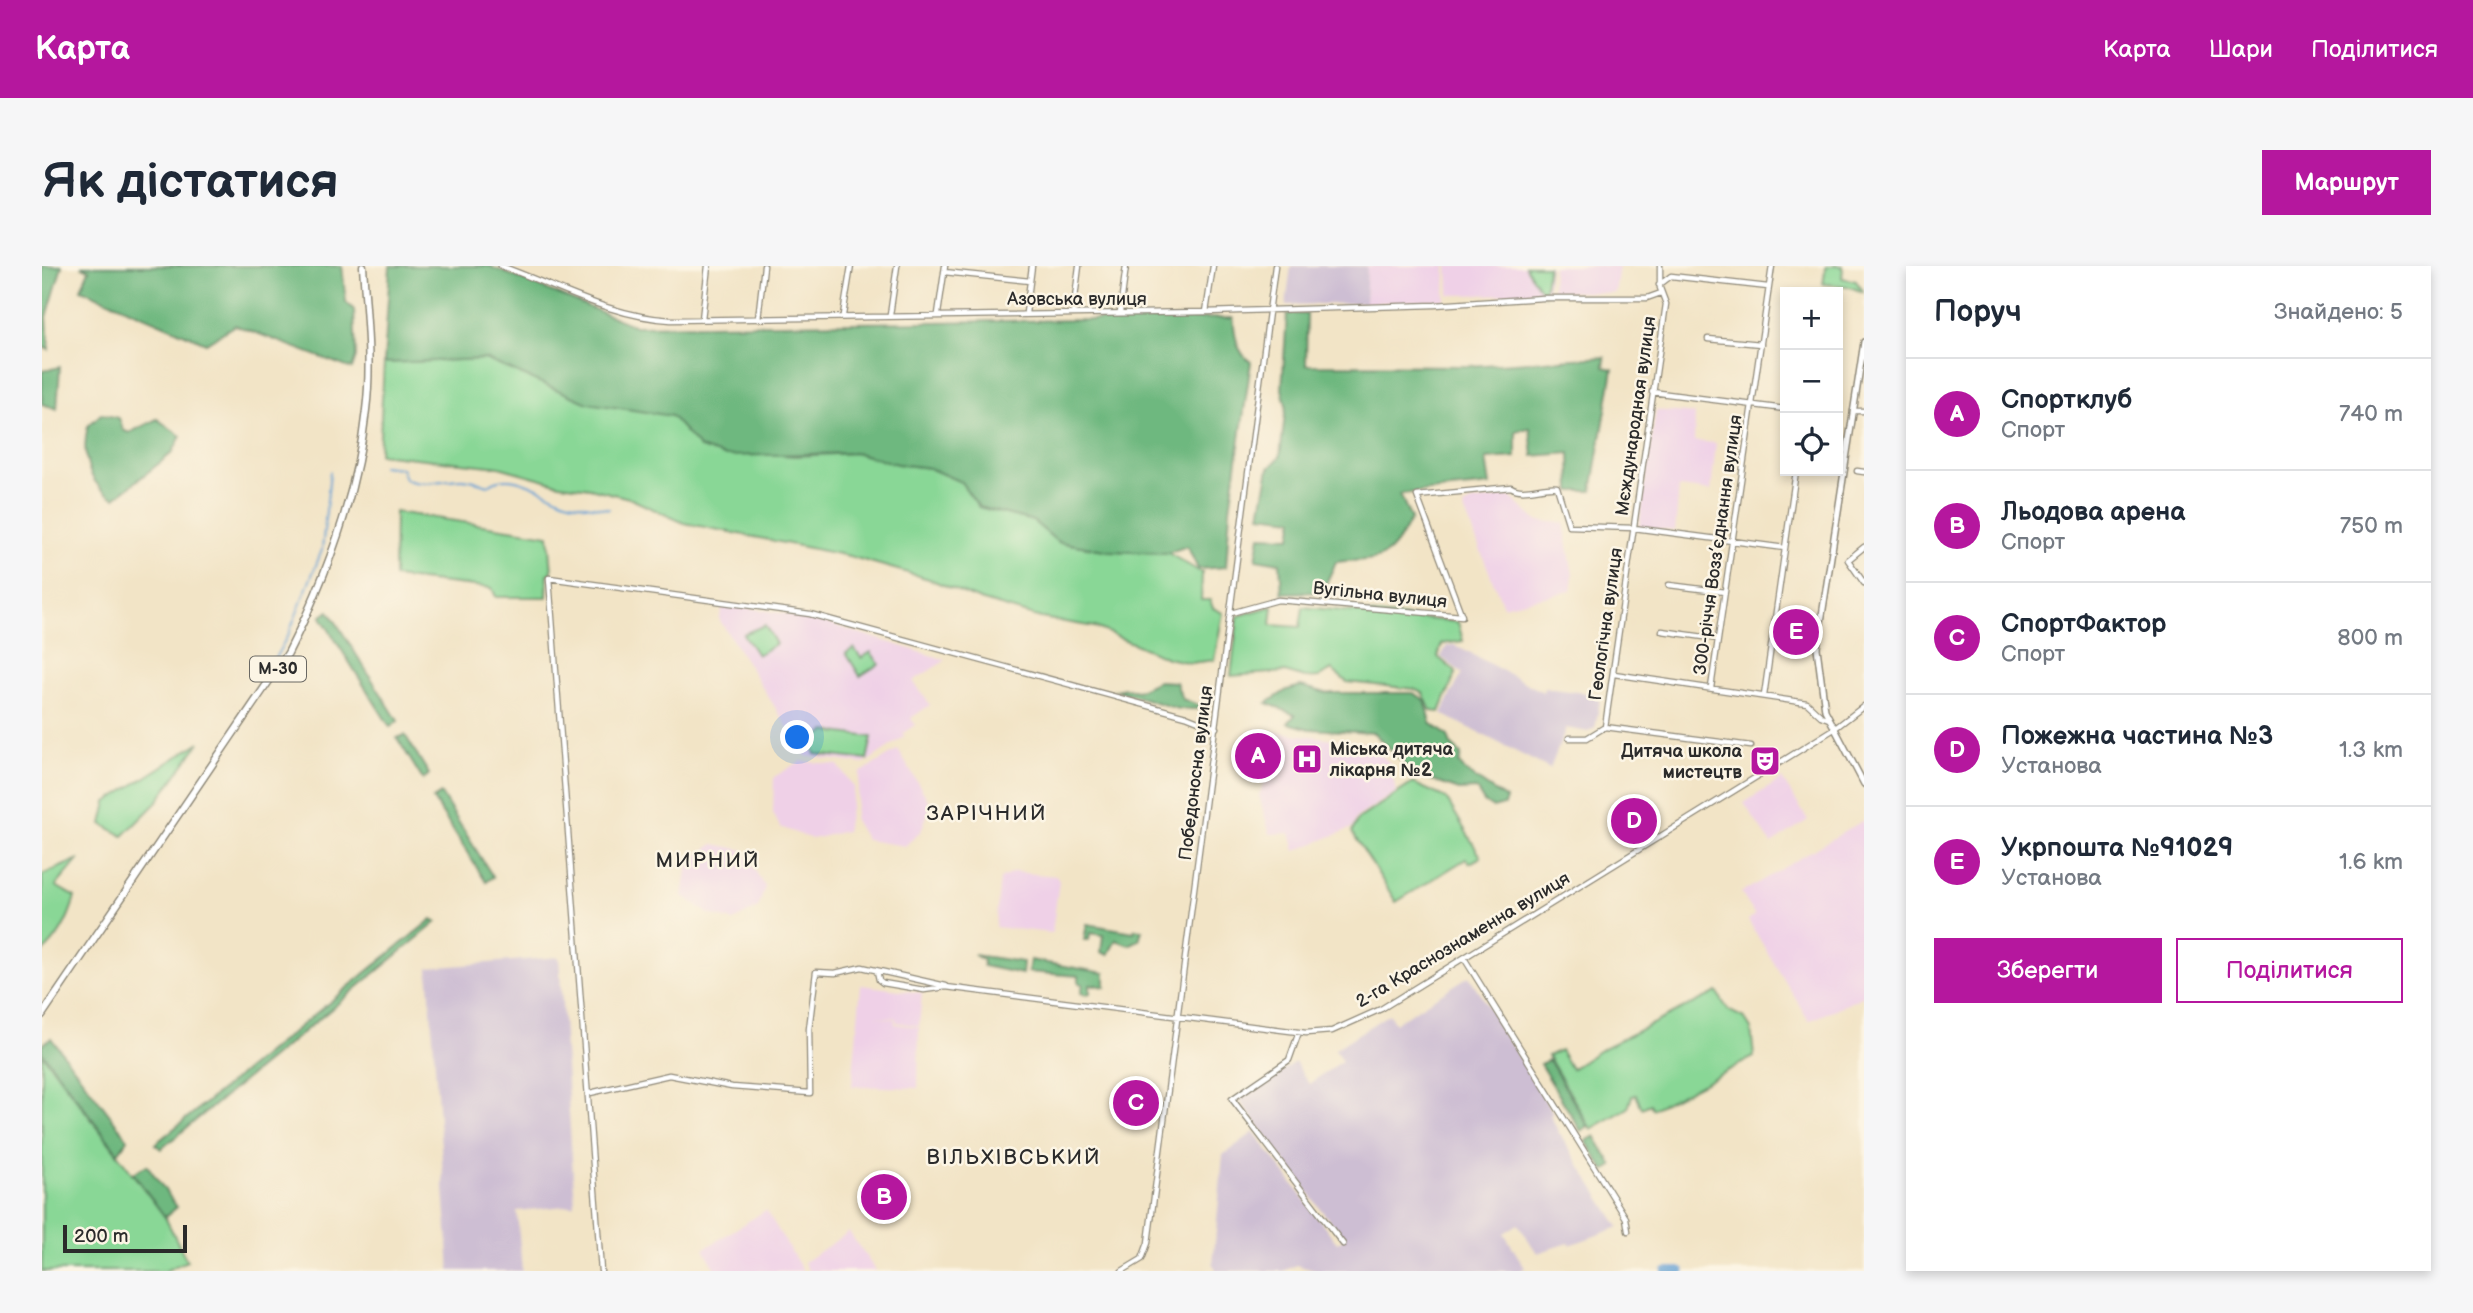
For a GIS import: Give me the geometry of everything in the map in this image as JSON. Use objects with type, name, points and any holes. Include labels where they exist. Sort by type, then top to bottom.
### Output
[{"type":"highway","name":"М-30","points":[[42,1015],[288,653],[311,609],[338,537],[366,411],[368,362],[363,266]]},
{"type":"main road","points":[[1864,342],[1817,648],[1820,686],[1830,719],[1864,784]]},
{"type":"street","name":"Азовська вулиця","points":[[501,266],[596,305],[635,316],[702,319],[1267,311],[1435,305],[1531,298],[1647,298],[1661,293]]},
{"type":"street","points":[[702,319],[708,266]]},
{"type":"street","points":[[758,319],[764,266]]},
{"type":"street","points":[[843,315],[851,266]]},
{"type":"street","points":[[890,315],[897,266]]},
{"type":"street","points":[[1026,313],[1032,266]]},
{"type":"street","points":[[1073,314],[1080,266]]},
{"type":"street","points":[[1120,312],[1126,266]]},
{"type":"street","points":[[1206,312],[1213,266]]},
{"type":"street","name":"Победоносна вулиця","points":[[1122,1271],[1142,1259],[1148,1243],[1216,728],[1267,311],[1275,266]]},
{"type":"street","name":"Мєждународная вулиця","points":[[1634,528],[1666,304],[1659,285],[1660,266]]},
{"type":"street","name":"300-річчя Возз’єднання вулиця","points":[[1711,688],[1772,266]]},
{"type":"street","points":[[938,314],[945,269],[1030,281]]},
{"type":"street","points":[[1659,285],[1671,276],[1768,287]]},
{"type":"street","points":[[1707,339],[1761,344]]},
{"type":"street","points":[[1652,392],[1780,409]]},
{"type":"street","points":[[1853,411],[1864,411]]},
{"type":"street","points":[[1857,471],[1864,472]]},
{"type":"street","points":[[1763,696],[1795,476]]},
{"type":"street","name":"Вугільна вулиця","points":[[1230,613],[1278,600],[1462,616],[1418,496],[1511,487],[1520,491],[1557,487],[1569,526],[1634,528],[1785,548]]},
{"type":"street","name":"Геологічна вулиця","points":[[1569,738],[1587,738],[1605,726],[1634,528]]},
{"type":"street","points":[[1864,547],[1849,560],[1864,583]]},
{"type":"street","points":[[601,1271],[590,1093],[549,578],[830,618],[1186,716],[1216,728]]},
{"type":"street","points":[[1669,585],[1725,592]]},
{"type":"street","points":[[1662,631],[1718,639]]},
{"type":"street","points":[[1614,674],[1807,703],[1821,716],[1830,719]]},
{"type":"street","name":"2-га Краснознаменна вулиця","points":[[946,987],[924,990],[883,983],[879,980],[877,971],[946,987],[1298,1032],[1332,1031],[1365,1018],[1464,958],[1834,729],[1864,706]]},
{"type":"street","points":[[1605,726],[1751,746]]},
{"type":"street","points":[[1464,958],[1626,1217],[1628,1231]]},
{"type":"street","points":[[590,1093],[669,1075],[732,1087],[810,1093],[809,1029],[816,972],[835,973],[862,967],[877,971]]},
{"type":"street","points":[[1298,1032],[1289,1060],[1232,1099],[1343,1244]]},
{"type":"shaded area","points":[[1291,266],[1367,266],[1365,303],[1286,305]]},
{"type":"shaded area","points":[[1367,266],[1446,266],[1445,300],[1365,303]]},
{"type":"shaded area","points":[[1448,266],[1550,266],[1547,294],[1449,295]]},
{"type":"shaded area","points":[[1553,266],[1619,266],[1615,293],[1552,291]]},
{"type":"shaded area","points":[[1656,410],[1695,414],[1694,441],[1716,443],[1711,491],[1679,487],[1675,531],[1639,527]]},
{"type":"shaded area","points":[[1509,496],[1537,521],[1564,523],[1573,575],[1571,591],[1503,606],[1463,507],[1471,502]]},
{"type":"shaded area","points":[[724,604],[810,618],[946,660],[913,681],[930,705],[911,718],[915,725],[903,733],[904,737],[864,764],[806,756],[719,619]]},
{"type":"shaded area","points":[[1454,645],[1543,692],[1544,688],[1601,695],[1595,728],[1589,732],[1566,728],[1550,769],[1442,714],[1462,673],[1441,657],[1447,646]]},
{"type":"shaded area","points":[[1254,729],[1366,743],[1390,763],[1396,792],[1357,817],[1352,828],[1295,851],[1290,833],[1270,834],[1259,796],[1270,762],[1264,740],[1253,735]]},
{"type":"shaded area","points":[[898,750],[931,805],[921,831],[905,846],[866,840],[854,820],[860,773]]},
{"type":"shaded area","points":[[801,761],[838,765],[854,787],[846,831],[812,839],[780,827],[773,813],[774,777]]},
{"type":"shaded area","points":[[1782,779],[1808,820],[1771,844],[1744,803]]},
{"type":"shaded area","points":[[1864,820],[1864,996],[1809,1021],[1748,920],[1755,915],[1741,893]]},
{"type":"shaded area","points":[[714,844],[743,850],[765,887],[758,908],[733,921],[709,914],[683,896],[687,870],[694,857]]},
{"type":"shaded area","points":[[1014,872],[1056,876],[1059,881],[1052,933],[995,927],[1000,879]]},
{"type":"shaded area","points":[[559,957],[575,1205],[517,1211],[522,1271],[450,1271],[428,968]]},
{"type":"shaded area","points":[[1469,976],[1553,1113],[1550,1115],[1559,1133],[1619,1227],[1570,1245],[1569,1243],[1537,1253],[1518,1224],[1504,1233],[1525,1268],[1519,1271],[1317,1271],[1296,1265],[1284,1271],[1217,1271],[1213,1264],[1223,1155],[1254,1132],[1337,1243],[1343,1239],[1239,1100],[1295,1062],[1309,1084],[1342,1061],[1335,1049],[1389,1014],[1395,1023]]},
{"type":"shaded area","points":[[861,985],[922,993],[919,1026],[896,1022],[896,1018],[874,1016],[895,1019],[895,1024],[919,1027],[918,1088],[852,1086]]},
{"type":"shaded area","points":[[766,1210],[803,1271],[717,1271],[704,1249]]},
{"type":"shaded area","points":[[849,1232],[876,1271],[808,1271],[804,1262]]},
{"type":"green space","points":[[42,266],[62,266],[47,317],[49,350],[42,347]]},
{"type":"green space","points":[[81,266],[342,266],[346,302],[354,310],[356,357],[352,369],[235,325],[206,343],[81,289],[89,270]]},
{"type":"green space","points":[[390,266],[489,266],[635,326],[1233,318],[1239,348],[1251,362],[1230,509],[1226,567],[1198,569],[1187,546],[1168,553],[1110,551],[1058,542],[1033,521],[979,507],[961,482],[929,468],[897,464],[857,453],[724,456],[700,448],[671,416],[588,403],[485,359],[384,363]]},
{"type":"green space","points":[[1525,266],[1548,266],[1544,295]]},
{"type":"green space","points":[[1826,266],[1843,266],[1842,278],[1856,281],[1863,292],[1847,286],[1823,284]]},
{"type":"green space","points":[[1287,314],[1307,314],[1306,365],[1468,366],[1605,357],[1604,367],[1613,369],[1592,491],[1571,491],[1570,453],[1533,456],[1530,428],[1516,431],[1516,457],[1486,459],[1490,485],[1400,494],[1411,519],[1389,551],[1375,559],[1336,562],[1322,592],[1282,593],[1280,563],[1256,559],[1260,536],[1291,537],[1294,519],[1260,515],[1269,468],[1280,457],[1286,405],[1282,389]]},
{"type":"green space","points":[[485,359],[552,387],[597,402],[620,408],[669,413],[700,448],[794,456],[857,453],[897,464],[929,468],[961,482],[979,507],[1033,521],[1058,542],[1110,551],[1168,553],[1202,573],[1201,600],[1210,600],[1213,608],[1223,613],[1214,660],[1191,663],[1167,658],[1095,627],[1041,618],[980,600],[929,579],[849,556],[684,523],[629,498],[590,488],[560,484],[499,467],[379,454],[384,363]]},
{"type":"green space","points":[[60,367],[57,409],[42,404],[42,371]]},
{"type":"green space","points":[[101,414],[119,418],[123,430],[129,433],[157,419],[181,436],[172,453],[115,498],[92,477],[86,457],[88,426]]},
{"type":"green space","points":[[395,512],[549,535],[552,573],[548,574],[547,597],[496,597],[492,588],[394,577]]},
{"type":"green space","points":[[1273,606],[1271,625],[1300,627],[1303,607],[1458,622],[1463,641],[1442,644],[1438,657],[1456,672],[1440,712],[1431,711],[1423,693],[1414,689],[1347,682],[1332,670],[1319,677],[1305,678],[1285,672],[1231,676],[1238,616]]},
{"type":"green space","points":[[329,611],[398,721],[390,727],[321,617]]},
{"type":"green space","points":[[765,625],[776,644],[757,655],[743,634]]},
{"type":"green space","points":[[854,648],[861,658],[871,652],[879,664],[860,676],[846,653]]},
{"type":"green space","points":[[1158,681],[1176,682],[1182,699],[1201,706],[1199,709],[1178,709],[1116,690],[1125,688],[1137,691]]},
{"type":"green space","points":[[1301,686],[1326,693],[1413,693],[1425,700],[1431,723],[1448,736],[1451,745],[1461,754],[1459,763],[1465,771],[1506,799],[1504,805],[1493,808],[1484,802],[1476,789],[1459,790],[1415,775],[1374,733],[1310,729],[1288,723],[1295,715],[1267,703],[1287,690]]},
{"type":"green space","points":[[826,731],[872,737],[867,760],[815,754],[811,741]]},
{"type":"green space","points":[[405,735],[429,774],[423,780],[397,738]]},
{"type":"green space","points":[[200,742],[156,803],[123,836],[102,824],[107,802]]},
{"type":"green space","points":[[1413,783],[1446,798],[1481,857],[1470,863],[1466,859],[1396,902],[1352,832],[1358,819]]},
{"type":"green space","points":[[441,794],[493,877],[486,882],[433,799]]},
{"type":"green space","points":[[79,859],[56,886],[75,897],[63,928],[42,953],[42,875]]},
{"type":"green space","points":[[432,919],[437,922],[161,1149],[155,1144]]},
{"type":"green space","points":[[1087,924],[1134,932],[1135,929],[1142,930],[1139,940],[1129,945],[1116,940],[1108,955],[1101,952],[1103,935],[1090,933],[1089,940],[1084,940]]},
{"type":"green space","points":[[974,955],[1023,962],[1022,974],[983,966],[983,960]]},
{"type":"green space","points":[[1030,960],[1105,973],[1105,987],[1090,984],[1090,993],[1086,995],[1081,993],[1083,984],[1079,983],[1079,976],[1028,972]]},
{"type":"green space","points":[[1717,992],[1728,1010],[1744,1018],[1751,1029],[1754,1057],[1653,1109],[1650,1104],[1642,1108],[1636,1095],[1632,1096],[1628,1108],[1591,1129],[1548,1056],[1560,1050],[1571,1069],[1605,1047]]},
{"type":"green space","points":[[51,1038],[128,1139],[118,1153],[42,1052],[42,1045]]},
{"type":"green space","points":[[42,1054],[165,1217],[187,1261],[165,1271],[42,1271]]},
{"type":"green space","points":[[1549,1060],[1588,1126],[1581,1131],[1540,1064]]},
{"type":"green space","points":[[1595,1136],[1613,1166],[1605,1171],[1586,1141]]},
{"type":"green space","points":[[147,1165],[177,1207],[165,1217],[133,1173]]},
{"type":"waterway","points":[[382,466],[401,468],[405,479],[420,483],[462,479],[489,485],[497,480],[517,480],[566,501],[609,509]]},
{"type":"waterway","points":[[263,680],[289,633],[322,550],[330,472]]},
{"type":"waterway","points":[[1666,1271],[1681,1271]]},
{"type":"place","name":"Укрпошта №91029","points":[[1796,632]]},
{"type":"place","name":"Спортклуб","points":[[1258,756]]},
{"type":"place","name":"Міська дитяча лікарня №2","points":[[1307,759]]},
{"type":"place","name":"Дитяча школа мистецтв","points":[[1765,761]]},
{"type":"place","name":"Пожежна частина №3","points":[[1634,821]]},
{"type":"place","name":"СпортФактор","points":[[1136,1103]]},
{"type":"place","name":"Льодова арена","points":[[884,1197]]},
{"type":"district","name":"ЗАРІЧНИЙ","points":[[987,813]]},
{"type":"district","name":"МИРНИЙ","points":[[708,860]]},
{"type":"district","name":"ВІЛЬХІВСЬКИЙ","points":[[1014,1157]]}]
